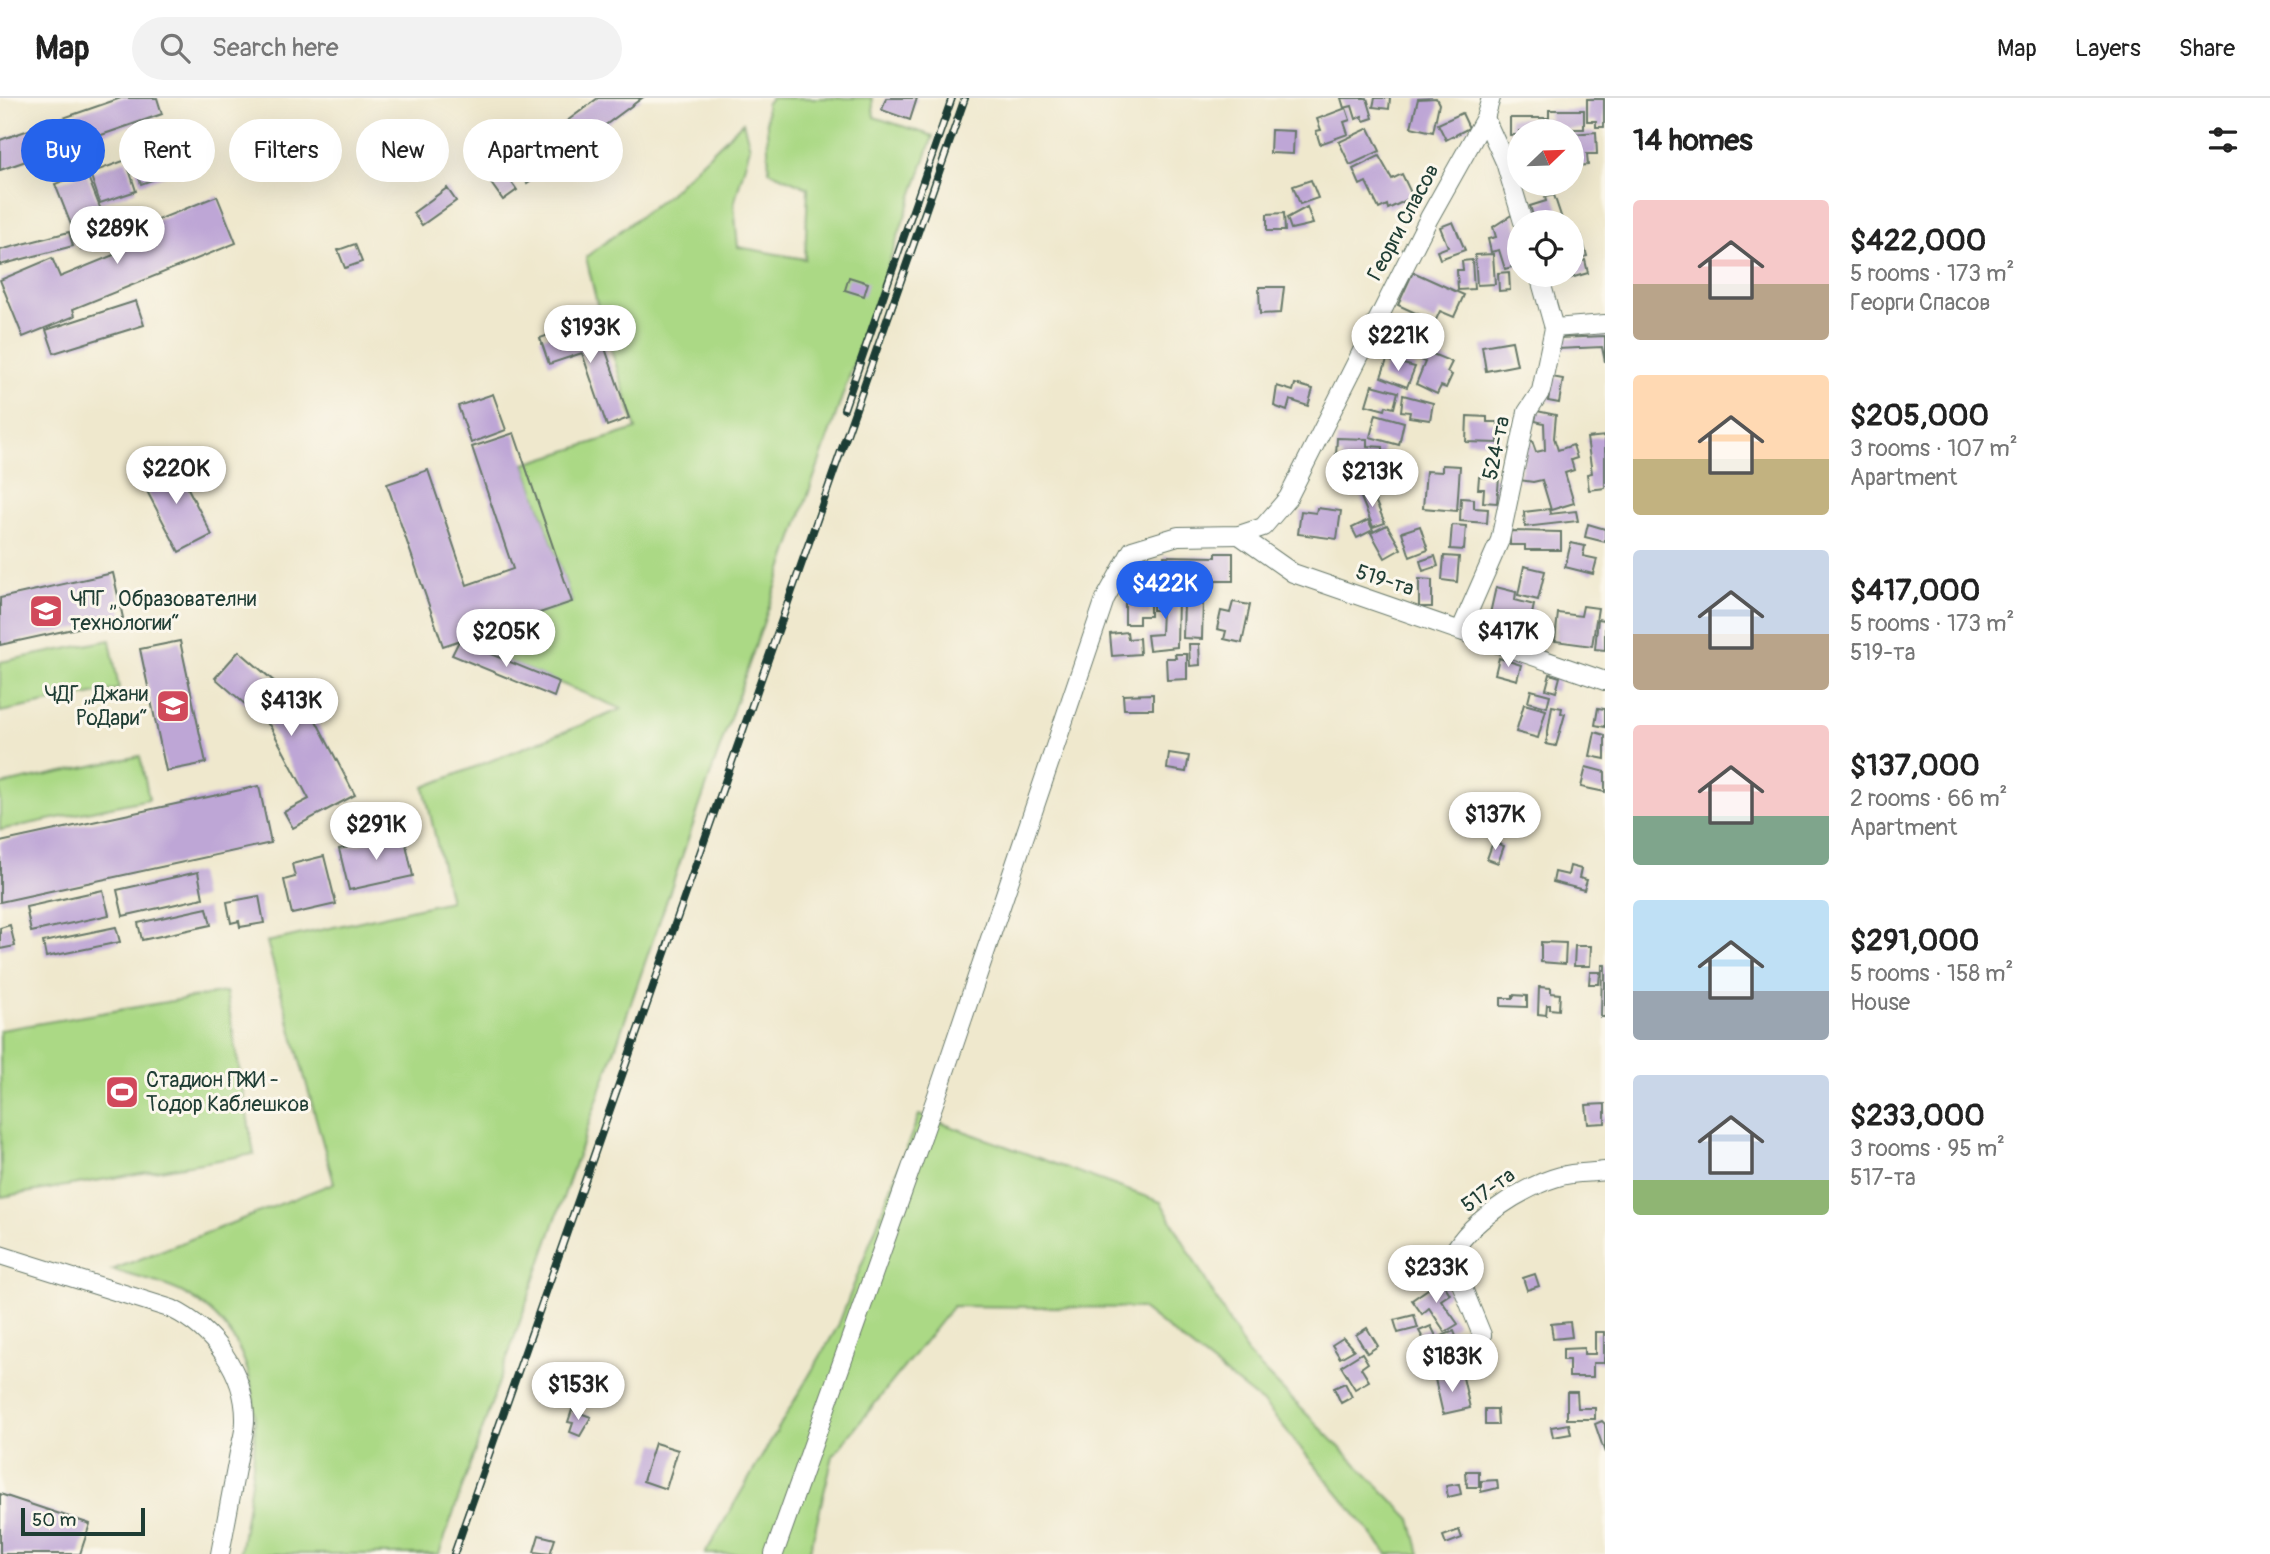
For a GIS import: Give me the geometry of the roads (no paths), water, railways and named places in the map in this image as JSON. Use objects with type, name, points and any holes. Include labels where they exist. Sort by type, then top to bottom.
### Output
[{"type":"street","name":"Георги Спасов","points":[[1239,535],[1263,527],[1288,498],[1429,218],[1485,118],[1491,98]]},
{"type":"street","points":[[1485,118],[1505,162],[1519,210]]},
{"type":"street","name":"524-та","points":[[1461,629],[1500,540],[1527,412],[1541,391],[1555,328],[1543,287]]},
{"type":"street","points":[[1555,328],[1605,324]]},
{"type":"street","points":[[774,1554],[937,1095],[1105,599],[1132,550],[1178,536],[1239,535]]},
{"type":"street","name":"519-та","points":[[1239,535],[1293,573],[1605,681]]},
{"type":"street","name":"517-та","points":[[1482,1335],[1451,1259],[1456,1245],[1474,1227],[1533,1185],[1563,1175],[1605,1171]]},
{"type":"street","points":[[0,1255],[172,1309],[193,1319],[213,1338],[228,1361],[239,1389],[245,1421],[220,1554]]},
{"type":"railway","points":[[844,409],[952,98]]},
{"type":"railway","points":[[454,1554],[965,98]]},
{"type":"place","name":"ЧПГ „Образователни технологии“","points":[[46,611]]},
{"type":"place","name":"ЧДГ „Джани РоДари“","points":[[173,706]]},
{"type":"place","name":"Стадион ПЖИ - Тодор Каблешков","points":[[122,1092]]}]
